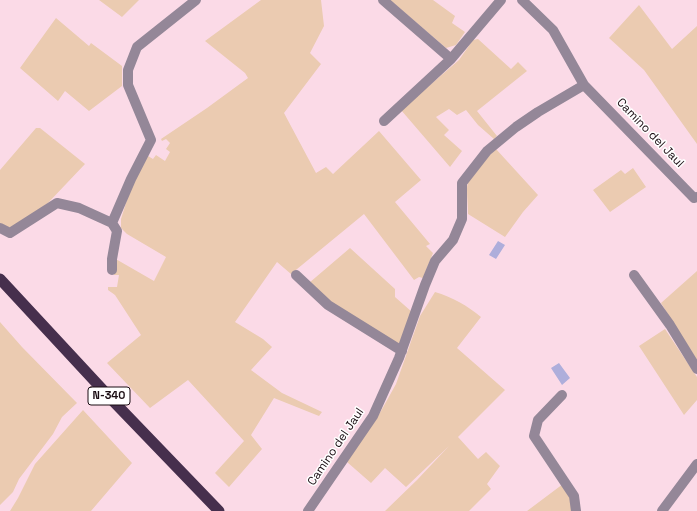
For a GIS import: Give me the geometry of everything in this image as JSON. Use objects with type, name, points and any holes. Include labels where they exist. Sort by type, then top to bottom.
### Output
[{"type":"highway","name":"N-340","points":[[0,279],[115,403],[219,511]]},
{"type":"street","points":[[112,223],[131,179],[152,140],[128,85],[128,70],[138,48],[196,0]]},
{"type":"street","points":[[383,0],[451,59]]},
{"type":"street","points":[[384,121],[451,59],[502,0]]},
{"type":"street","name":"Camino del Jaul","points":[[522,0],[552,30],[584,85],[694,198],[697,197]]},
{"type":"street","name":"Camino del Jaul","points":[[308,511],[374,416],[402,351],[435,261],[454,240],[462,219],[462,183],[487,151],[516,127],[538,112],[584,85]]},
{"type":"street","points":[[0,228],[10,234],[57,203],[79,208],[112,223],[117,230],[112,259],[112,270]]},
{"type":"street","points":[[296,275],[328,305],[402,351]]},
{"type":"street","points":[[634,275],[670,325],[697,369]]},
{"type":"street","points":[[562,395],[538,420],[534,436],[574,496],[576,511]]},
{"type":"street","points":[[662,511],[697,464]]},
{"type":"shaded area","points":[[99,0],[139,0],[122,17]]},
{"type":"shaded area","points":[[261,0],[321,0],[324,26],[310,53],[321,64],[284,113],[316,173],[326,167],[333,174],[379,131],[421,180],[395,202],[430,244],[426,246],[433,253],[423,278],[419,277],[414,280],[364,214],[291,274],[277,262],[235,322],[263,339],[272,347],[251,370],[282,393],[322,412],[319,416],[274,398],[251,435],[262,449],[229,487],[215,473],[244,441],[188,380],[150,408],[107,363],[141,335],[115,295],[108,290],[108,287],[117,287],[119,275],[114,275],[114,258],[154,281],[166,257],[127,234],[121,228],[121,219],[131,187],[148,156],[153,159],[156,155],[165,161],[170,152],[166,149],[170,143],[166,139],[162,141],[161,139],[248,78],[245,73],[205,41]]},
{"type":"shaded area","points":[[390,0],[433,0],[455,16],[452,23],[465,32],[456,45],[446,48]]},
{"type":"shaded area","points":[[639,5],[672,49],[697,26],[697,144],[644,70],[609,38]]},
{"type":"shaded area","points":[[56,18],[89,46],[91,43],[122,66],[122,86],[89,111],[65,91],[58,101],[20,68]]},
{"type":"shaded area","points":[[478,39],[511,69],[518,62],[527,71],[477,111],[497,136],[494,139],[478,125],[466,110],[457,115],[449,109],[436,117],[449,130],[444,135],[462,151],[450,167],[401,110],[459,60],[473,40]]},
{"type":"shaded area","points":[[36,128],[40,128],[85,164],[48,203],[12,228],[0,225],[0,170]]},
{"type":"shaded area","points":[[496,149],[538,195],[523,212],[505,237],[468,214],[467,189],[470,177]]},
{"type":"shaded area","points":[[633,168],[646,187],[610,212],[593,190],[621,170],[625,174]]},
{"type":"shaded area","points":[[350,248],[395,289],[395,297],[412,312],[400,347],[332,303],[309,283]]},
{"type":"shaded area","points":[[697,271],[697,362],[661,303]]},
{"type":"shaded area","points":[[435,292],[460,302],[481,317],[457,348],[505,390],[458,437],[478,459],[486,452],[500,466],[487,484],[491,489],[469,511],[385,511],[449,446],[406,487],[385,468],[371,483],[347,462],[381,411],[396,384],[420,316]]},
{"type":"shaded area","points":[[0,322],[22,347],[77,403],[62,417],[53,434],[19,479],[13,492],[0,505]]},
{"type":"shaded area","points":[[665,329],[697,377],[697,400],[684,415],[639,346]]},
{"type":"shaded area","points":[[83,410],[132,463],[91,511],[10,511],[35,464]]},
{"type":"shaded area","points":[[563,484],[571,497],[572,511],[527,511]]},
{"type":"water","points":[[498,241],[505,245],[496,259],[489,255]]},
{"type":"water","points":[[559,363],[570,378],[562,385],[551,368]]}]
